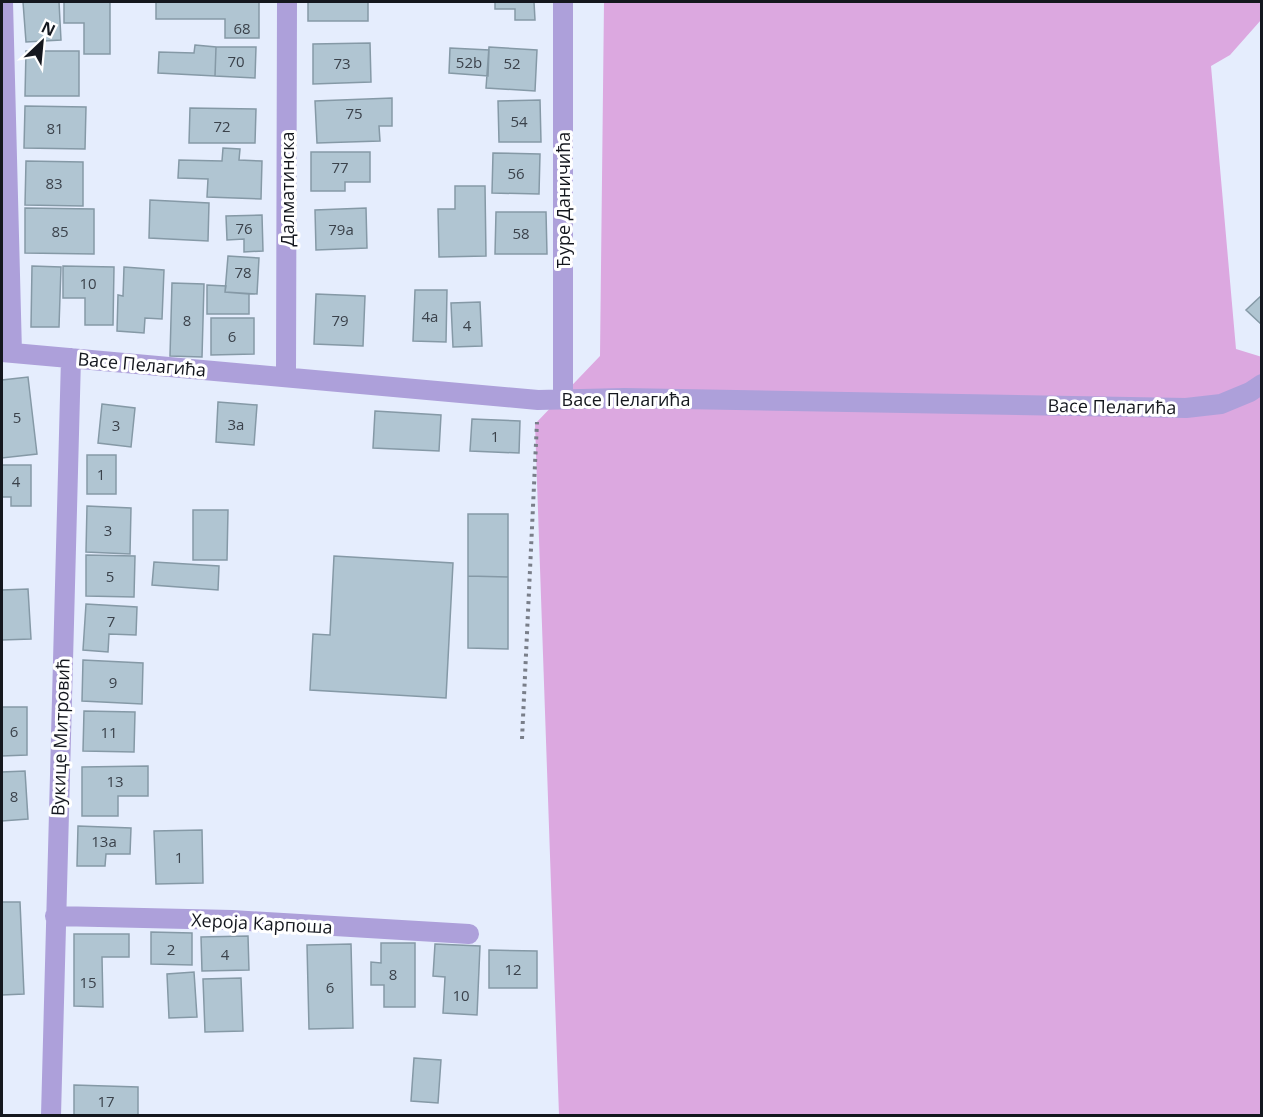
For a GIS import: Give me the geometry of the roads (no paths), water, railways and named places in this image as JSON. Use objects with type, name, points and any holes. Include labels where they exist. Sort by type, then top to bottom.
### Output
[{"type":"street","points":[[3,2],[7,352]]},
{"type":"street","name":"Далматинска","points":[[286,376],[287,2]]},
{"type":"street","name":"Ђуре Даничића","points":[[563,2],[563,399]]},
{"type":"street","name":"Васе Пелагића","points":[[7,352],[538,400],[624,398],[1186,408],[1221,404],[1256,388]]},
{"type":"street","name":"Вукице Митровић","points":[[51,1116],[71,358]]},
{"type":"street","name":"Хероја Карпоша","points":[[55,916],[232,921],[469,934]]}]
